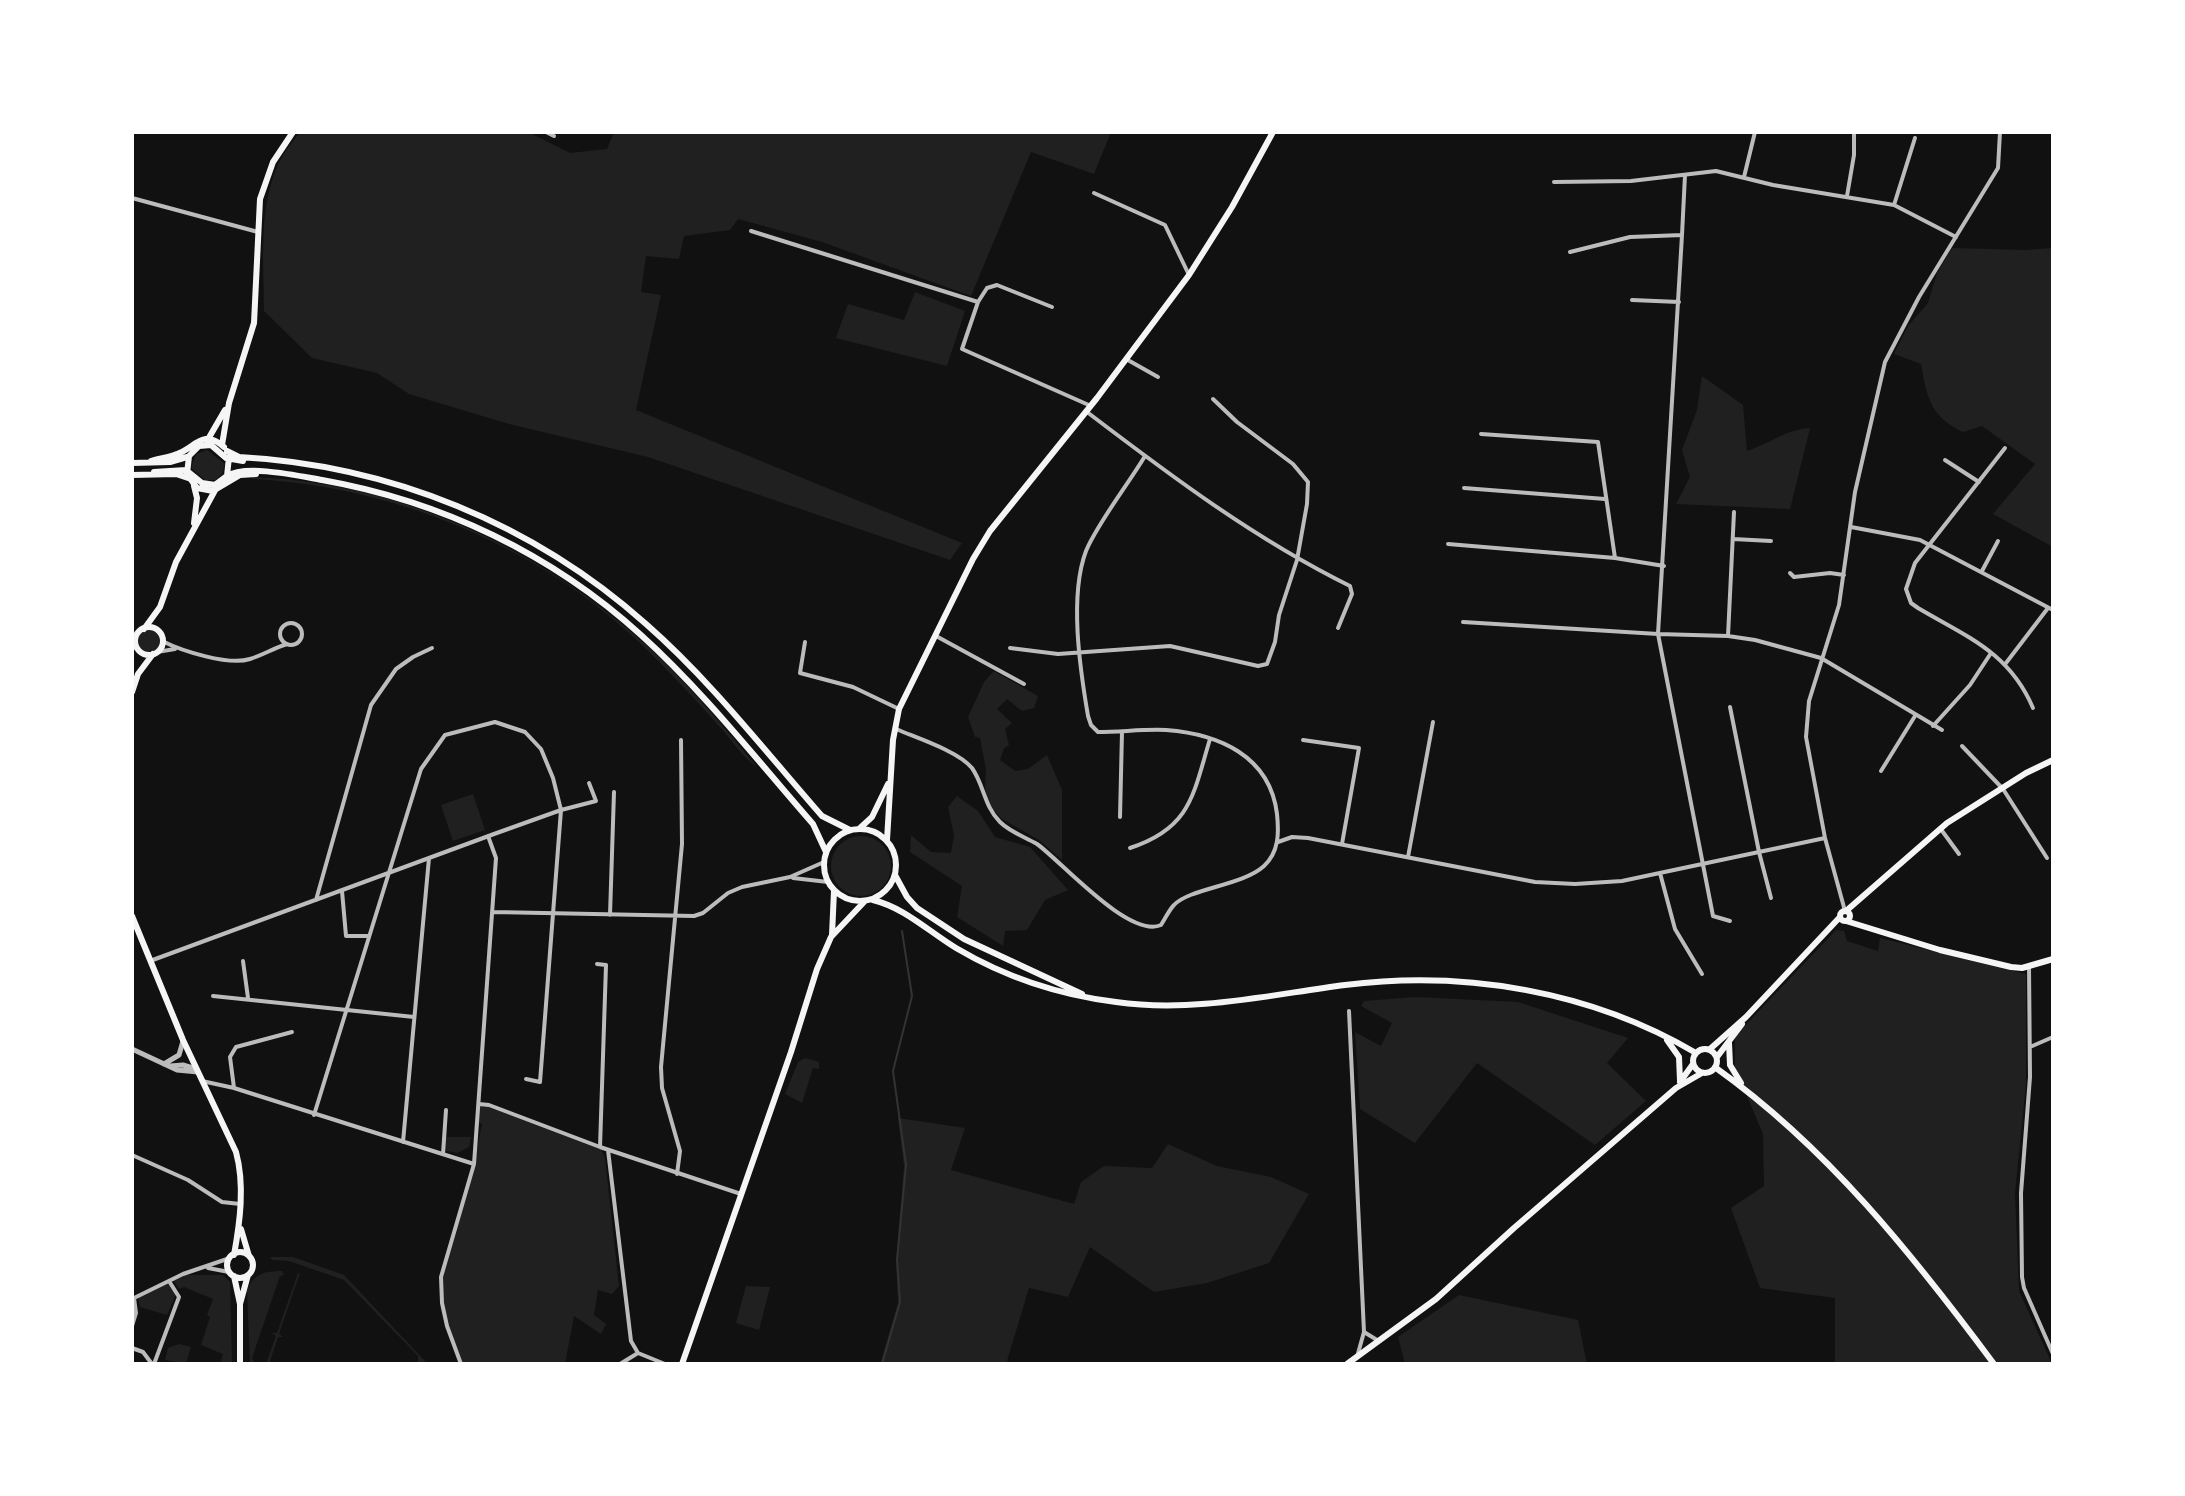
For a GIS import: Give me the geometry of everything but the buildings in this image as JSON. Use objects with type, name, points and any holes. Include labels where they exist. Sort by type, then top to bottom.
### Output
[{"type":"main road","points":[[213,491],[228,478],[230,459],[224,448],[229,403],[254,323],[260,199],[267,177],[293,132]]},
{"type":"main road","points":[[887,840],[894,728],[899,709],[934,635],[990,531],[1089,409],[1189,275],[1232,207],[1273,132]]},
{"type":"main road","points":[[205,442],[229,403]]},
{"type":"main road","points":[[132,463],[170,462],[186,454],[195,442],[205,442],[236,456],[359,474],[414,489],[513,531],[601,586],[648,625],[698,674],[822,816],[850,830]]},
{"type":"main road","points":[[205,442],[230,459],[264,460]]},
{"type":"main road","points":[[186,454],[187,474],[197,498],[194,526]]},
{"type":"main road","points":[[132,475],[187,474],[210,485],[242,470],[357,486],[411,501],[510,543],[595,596],[640,634],[687,680],[813,824],[826,852]]},
{"type":"main road","points":[[132,692],[138,674],[136,638],[160,607],[176,562],[219,483]]},
{"type":"main road","points":[[194,485],[213,491]]},
{"type":"main road","points":[[138,674],[155,653],[161,637],[160,607]]},
{"type":"main road","points":[[144,629],[153,628],[161,637]]},
{"type":"main road","points":[[138,650],[145,654],[155,653]]},
{"type":"main road","points":[[1347,1364],[1436,1299],[1678,1085],[1700,1049],[1710,1049],[1746,1017],[1835,924],[1912,851],[1940,828],[2026,773],[2053,760]]},
{"type":"main road","points":[[860,829],[879,806],[891,777]]},
{"type":"main road","points":[[860,829],[879,834],[887,840],[894,850],[897,863],[895,875],[883,894],[864,902],[848,900],[834,891],[828,882],[824,862],[826,852],[840,835],[860,829]]},
{"type":"main road","points":[[895,875],[917,908],[964,939],[1092,999]]},
{"type":"main road","points":[[831,937],[834,891]]},
{"type":"main road","points":[[873,900],[902,911],[953,946],[993,967],[1044,987],[1092,999],[1175,1006],[1379,982],[1460,982],[1514,988],[1589,1006],[1662,1034],[1696,1053]]},
{"type":"main road","points":[[682,1364],[817,969],[831,937],[864,902]]},
{"type":"main road","points":[[132,916],[183,1040],[236,1152],[240,1228],[228,1265],[240,1304],[240,1364]]},
{"type":"main road","points":[[1845,916],[1856,923],[1940,950],[2011,967],[2053,959]]},
{"type":"main road","points":[[1678,1085],[1716,1068],[1717,1057],[1746,1017]]},
{"type":"main road","points":[[1662,1034],[1679,1057],[1678,1085]]},
{"type":"main road","points":[[1729,1043],[1730,1065],[1746,1089]]},
{"type":"main road","points":[[1710,1049],[1717,1057]]},
{"type":"main road","points":[[1693,1064],[1702,1073]]},
{"type":"main road","points":[[1716,1068],[1797,1133],[1856,1194],[1994,1364]]},
{"type":"main road","points":[[240,1228],[253,1266],[240,1304]]},
{"type":"main road","points":[[232,1256],[242,1253],[249,1256]]},
{"type":"main road","points":[[232,1274],[241,1278],[248,1275]]},
{"type":"street","points":[[546,132],[554,136]]},
{"type":"street","points":[[1744,177],[1755,132]]},
{"type":"street","points":[[1847,196],[1854,155],[1854,132]]},
{"type":"street","points":[[1845,916],[1825,838],[1806,737],[1809,701],[1839,605],[1855,492],[1885,362],[1919,297],[1998,168],[2000,132]]},
{"type":"street","points":[[1894,205],[1915,138]]},
{"type":"street","points":[[1554,182],[1631,181],[1716,171],[1773,185],[1894,205],[1957,238]]},
{"type":"street","points":[[1685,175],[1658,634],[1713,916],[1730,921]]},
{"type":"street","points":[[1094,193],[1165,225],[1189,275]]},
{"type":"street","points":[[132,198],[258,232]]},
{"type":"street","points":[[751,231],[978,302]]},
{"type":"street","points":[[1570,252],[1630,237],[1682,235]]},
{"type":"street","points":[[1052,307],[997,285],[987,288],[978,302],[962,349],[1089,409],[1145,456],[1200,496],[1297,560],[1350,586],[1352,594],[1338,628]]},
{"type":"street","points":[[1632,300],[1679,302]]},
{"type":"street","points":[[1126,359],[1158,377]]},
{"type":"street","points":[[1010,648],[1050,653],[1170,646],[1264,666],[1275,642],[1279,615],[1297,560],[1308,482],[1293,464],[1237,422],[1213,399]]},
{"type":"street","points":[[1481,434],[1598,442],[1615,558]]},
{"type":"street","points":[[2005,448],[1915,563],[1906,589],[1918,608],[2006,663],[2020,681],[2033,708]]},
{"type":"street","points":[[894,728],[956,756],[972,768],[988,808],[1002,825],[1038,845],[1110,909],[1155,928],[1161,925],[1179,901],[1236,882],[1264,866],[1278,842],[1276,804],[1265,774],[1239,752],[1210,739],[1167,730],[1094,730],[1085,695],[1079,572],[1088,547],[1145,456]]},
{"type":"street","points":[[1945,460],[1979,482]]},
{"type":"street","points":[[1464,488],[1605,499]]},
{"type":"street","points":[[1728,636],[1734,512]]},
{"type":"street","points":[[1851,527],[1911,537],[1930,544],[2051,608],[2006,663]]},
{"type":"street","points":[[1733,539],[1771,541]]},
{"type":"street","points":[[1982,571],[1998,541]]},
{"type":"street","points":[[1448,544],[1615,558],[1664,566]]},
{"type":"street","points":[[1790,573],[1794,577],[1830,573],[1844,575]]},
{"type":"street","points":[[1463,622],[1728,636],[1778,645],[1821,658],[1942,730]]},
{"type":"street","points":[[155,653],[178,649],[242,661],[294,644],[300,640],[302,632],[299,626],[285,624],[273,649]]},
{"type":"street","points":[[934,635],[1024,684]]},
{"type":"street","points":[[280,636],[287,644]]},
{"type":"street","points":[[161,637],[178,649]]},
{"type":"street","points":[[805,642],[800,673],[853,687],[899,709]]},
{"type":"street","points":[[316,900],[371,705],[396,669],[432,648]]},
{"type":"street","points":[[1933,726],[1970,685],[1992,653]]},
{"type":"street","points":[[1730,707],[1771,898]]},
{"type":"street","points":[[1881,771],[1915,716]]},
{"type":"street","points":[[314,1115],[421,769],[445,735],[495,722],[525,732],[541,749],[561,810],[540,1082],[526,1079]]},
{"type":"street","points":[[1408,857],[1433,722]]},
{"type":"street","points":[[1120,817],[1122,732]]},
{"type":"street","points":[[1130,848],[1151,841],[1168,830],[1186,809],[1210,739]]},
{"type":"street","points":[[677,1174],[680,1151],[662,1088],[661,1067],[682,844],[681,740]]},
{"type":"street","points":[[1303,740],[1359,748],[1342,844]]},
{"type":"street","points":[[1962,746],[2003,789],[2047,858]]},
{"type":"street","points":[[150,962],[488,836],[596,801],[589,783]]},
{"type":"street","points":[[610,915],[614,792]]},
{"type":"street","points":[[1940,828],[1959,854]]},
{"type":"street","points":[[461,1364],[447,1326],[441,1277],[474,1164],[496,858],[488,836]]},
{"type":"street","points":[[1278,842],[1292,837],[1342,844],[1554,883],[1622,881],[1825,838]]},
{"type":"street","points":[[403,1142],[429,858]]},
{"type":"street","points":[[493,912],[675,916],[703,913],[728,893],[742,887],[790,877],[824,862]]},
{"type":"street","points":[[1660,873],[1675,929],[1702,974]]},
{"type":"street","points":[[790,877],[828,882]]},
{"type":"street","points":[[342,891],[346,936],[368,936]]},
{"type":"street","points":[[243,961],[249,999]]},
{"type":"street","points":[[597,964],[606,965],[600,1147]]},
{"type":"street","points":[[2029,966],[2029,1103],[2021,1193],[2022,1277],[2053,1354]]},
{"type":"street","points":[[213,996],[414,1017]]},
{"type":"street","points":[[1349,1011],[1364,1332],[1356,1357]]},
{"type":"street","points":[[234,1088],[230,1057],[236,1047],[292,1032]]},
{"type":"street","points":[[2030,1047],[2053,1037]]},
{"type":"street","points":[[167,1065],[179,1055],[183,1040]]},
{"type":"street","points":[[132,1049],[167,1065],[183,1065],[197,1071]]},
{"type":"street","points":[[202,1081],[234,1088],[474,1164]]},
{"type":"street","points":[[479,1104],[741,1194]]},
{"type":"street","points":[[443,1154],[446,1110]]},
{"type":"street","points":[[608,1150],[631,1341],[638,1353],[665,1364]]},
{"type":"street","points":[[132,1155],[188,1180],[222,1202],[240,1204]]},
{"type":"street","points":[[132,1326],[136,1313],[133,1299],[232,1256]]},
{"type":"street","points":[[206,1267],[232,1274]]},
{"type":"street","points":[[132,1348],[143,1352],[153,1364],[179,1297],[169,1281]]},
{"type":"street","points":[[1364,1332],[1379,1342]]},
{"type":"street","points":[[620,1364],[638,1353]]},
{"type":"shaded area","points":[[300,132],[528,132],[570,153],[607,149],[614,132],[1111,132],[1094,174],[1031,152],[971,296],[822,242],[738,219],[730,230],[684,236],[679,259],[646,256],[641,292],[661,295],[636,410],[962,543],[950,560],[648,457],[509,424],[409,394],[377,373],[312,358],[264,311],[263,253],[269,193],[282,157]]},
{"type":"shaded area","points":[[1952,248],[2053,248],[2053,547],[1993,514],[2035,464],[1982,426],[1963,432],[1943,419],[1928,396],[1921,364],[1894,354],[1908,326],[1928,303],[1937,273]]},
{"type":"shaded area","points":[[915,292],[965,311],[947,366],[836,338],[848,304],[904,320]]},
{"type":"shaded area","points":[[1702,376],[1743,405],[1747,451],[1786,434],[1810,428],[1790,509],[1676,504],[1690,477],[1682,450],[1697,410]]},
{"type":"shaded area","points":[[207,450],[225,464],[222,474],[215,480],[205,480],[191,468],[196,454]]},
{"type":"shaded area","points":[[253,477],[306,481],[409,505],[458,524],[506,547],[552,573],[596,604],[653,652],[714,715],[756,766],[639,642],[599,607],[509,550],[410,508],[358,494]]},
{"type":"shaded area","points":[[149,628],[158,632],[162,641],[158,650],[149,654],[140,650],[136,641],[140,632]]},
{"type":"shaded area","points":[[994,671],[1038,696],[1034,708],[1022,711],[1007,699],[997,709],[1012,723],[1005,729],[1009,745],[1004,748],[1000,760],[1015,771],[1028,769],[1047,755],[1062,790],[1062,860],[1039,840],[1002,819],[988,804],[980,738],[975,737],[968,717],[984,682]]},
{"type":"shaded area","points":[[473,794],[485,830],[453,841],[441,805]]},
{"type":"shaded area","points":[[957,796],[978,811],[995,837],[1030,847],[1068,890],[1045,900],[1027,930],[1005,931],[1003,946],[957,917],[962,886],[910,852],[911,835],[931,852],[951,853],[954,835],[948,807]]},
{"type":"shaded area","points":[[861,836],[873,838],[882,845],[889,854],[889,878],[882,887],[873,894],[861,896],[849,894],[840,887],[833,878],[831,866],[833,854],[840,845],[849,838]]},
{"type":"shaded area","points":[[1836,930],[1844,931],[1847,941],[1878,951],[1880,938],[2026,974],[2026,1084],[2015,1193],[2019,1291],[2052,1364],[1835,1364],[1835,1298],[1760,1288],[1731,1208],[1764,1186],[1763,1134],[1735,1068],[1735,1036]]},
{"type":"shaded area","points":[[1416,997],[1518,1002],[1628,1038],[1607,1063],[1646,1101],[1595,1145],[1477,1063],[1415,1143],[1360,1109],[1355,1032],[1381,1046],[1392,1023],[1361,1006],[1364,1001]]},
{"type":"shaded area","points":[[805,1058],[819,1062],[819,1069],[813,1068],[802,1103],[785,1094],[798,1062]]},
{"type":"shaded area","points":[[479,1104],[489,1105],[600,1147],[605,1158],[619,1286],[612,1294],[598,1290],[594,1315],[606,1324],[601,1334],[574,1316],[565,1364],[461,1364],[447,1326],[441,1277],[474,1164],[482,1124],[478,1122]]},
{"type":"shaded area","points":[[898,1118],[965,1128],[951,1170],[1074,1204],[1081,1182],[1104,1166],[1152,1168],[1168,1144],[1217,1166],[1271,1177],[1309,1194],[1269,1263],[1207,1283],[1154,1292],[1090,1247],[1068,1297],[1029,1288],[1007,1361],[1015,1364],[880,1364],[898,1303],[896,1260],[904,1166]]},
{"type":"shaded area","points":[[443,1137],[471,1137],[469,1147],[457,1153],[443,1150]]},
{"type":"shaded area","points":[[270,1257],[293,1257],[344,1275],[425,1361],[424,1364],[418,1364],[418,1356],[344,1280]]},
{"type":"shaded area","points":[[282,1271],[284,1275],[280,1276],[252,1358],[255,1364],[250,1364],[247,1291],[252,1281],[260,1275]]},
{"type":"shaded area","points":[[298,1273],[279,1334],[283,1337],[278,1337],[269,1364],[266,1364],[276,1336],[272,1333],[277,1333]]},
{"type":"shaded area","points":[[184,1275],[223,1275],[230,1282],[232,1364],[220,1364],[223,1354],[201,1345],[213,1299],[184,1287],[179,1289],[173,1280]]},
{"type":"shaded area","points":[[169,1282],[176,1294],[167,1315],[140,1307],[138,1297]]},
{"type":"shaded area","points":[[746,1286],[770,1287],[759,1330],[736,1323]]},
{"type":"shaded area","points":[[1459,1295],[1578,1320],[1587,1364],[1405,1364],[1398,1337]]},
{"type":"shaded area","points":[[179,1344],[191,1347],[186,1364],[165,1360],[168,1348]]},
{"type":"waterway","points":[[882,1364],[900,1302],[897,1260],[906,1165],[893,1071],[912,996],[902,931]]}]
